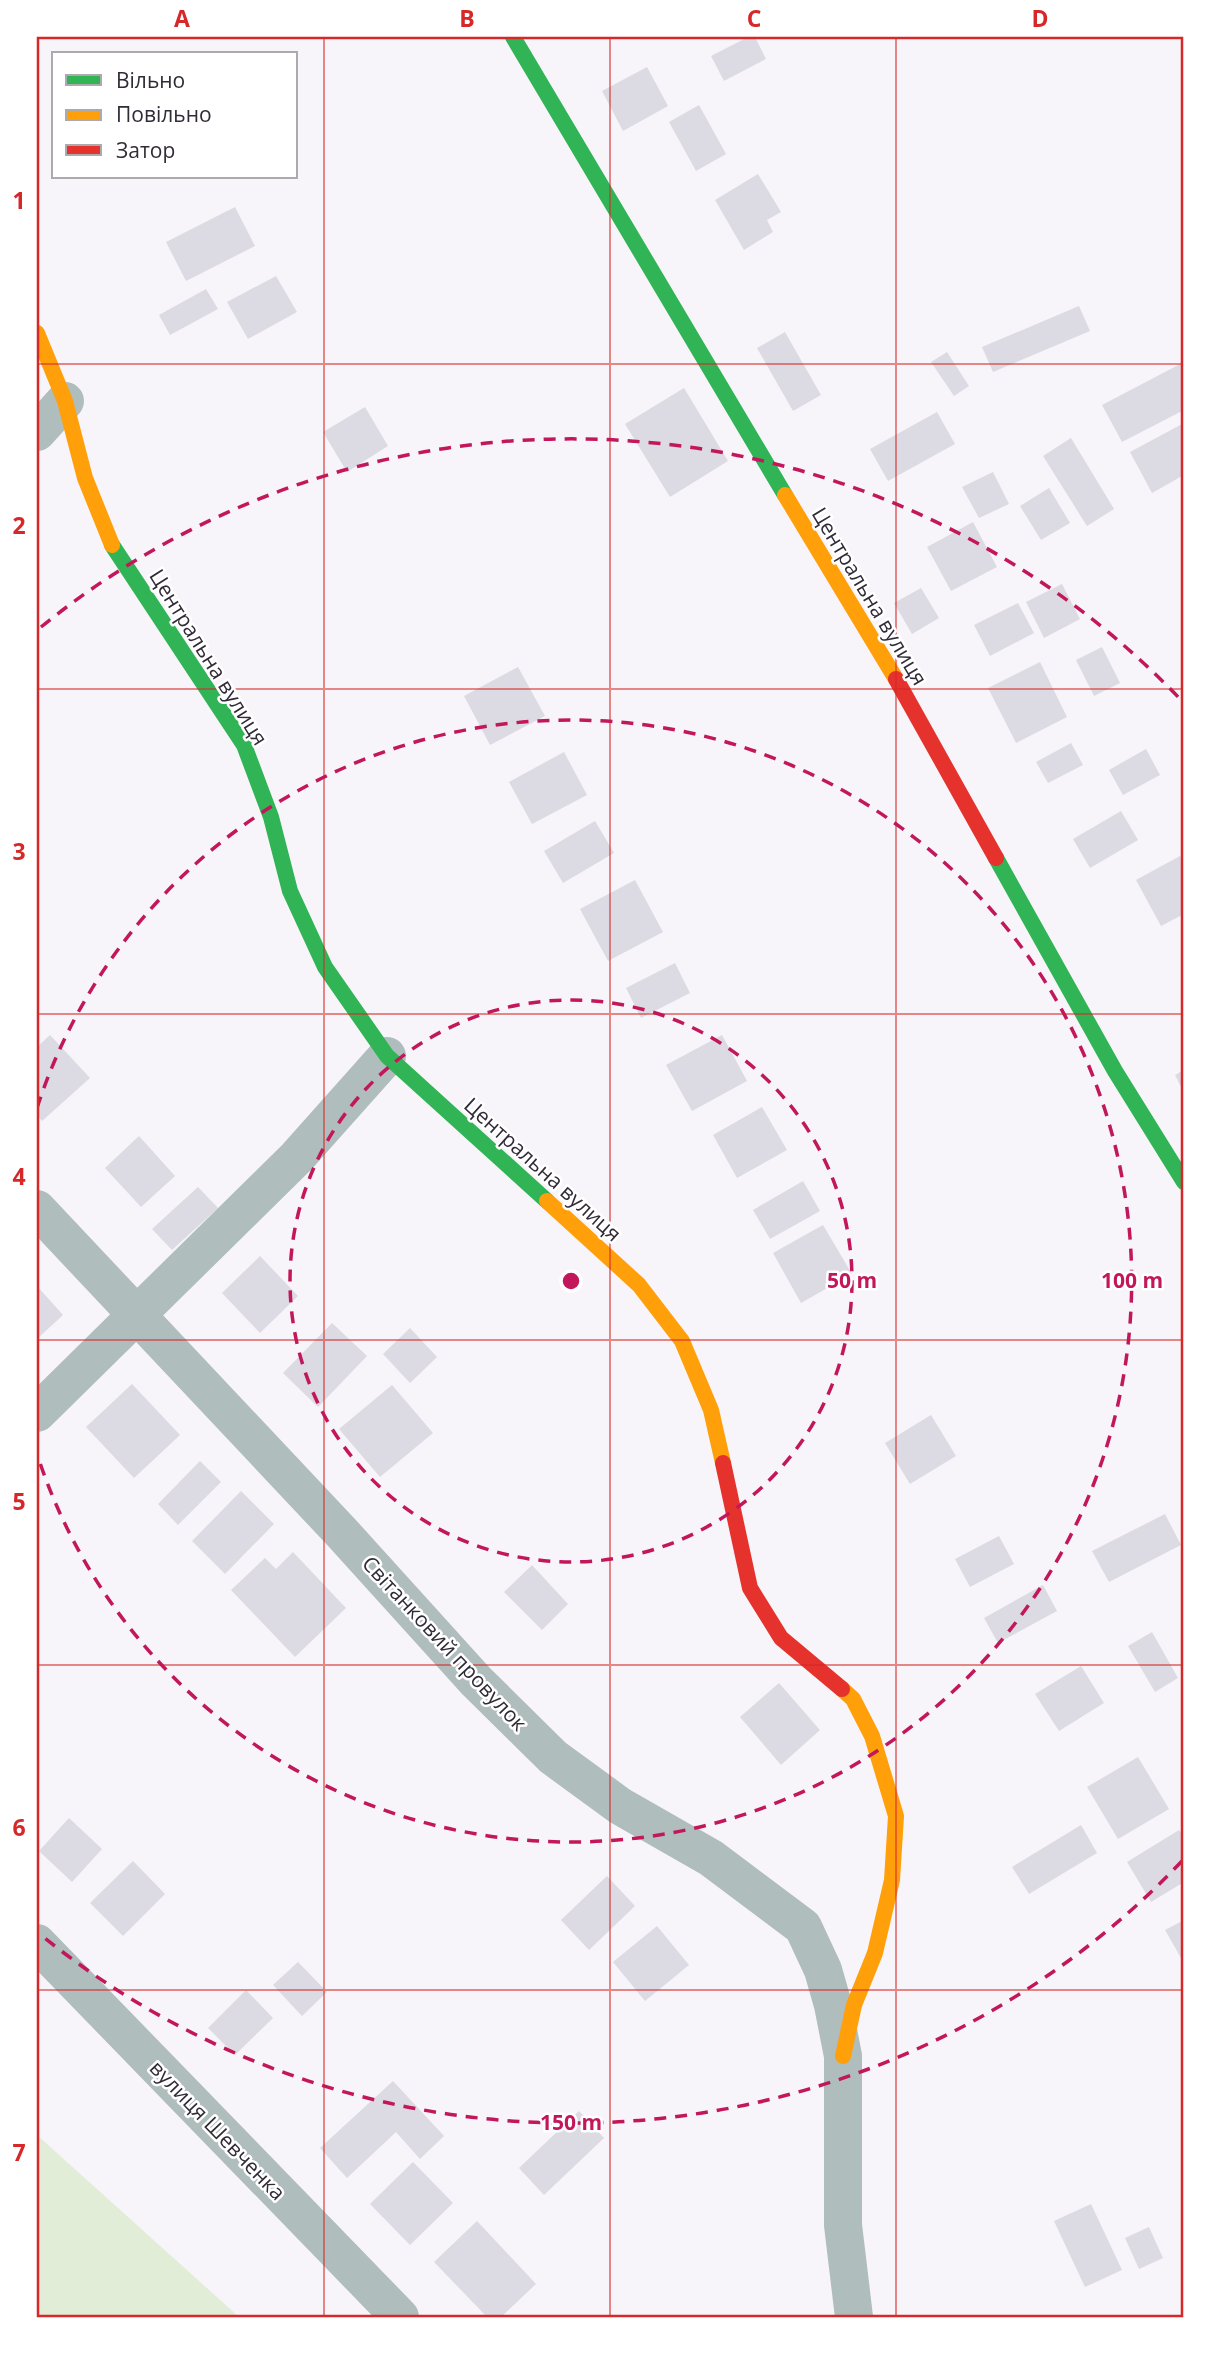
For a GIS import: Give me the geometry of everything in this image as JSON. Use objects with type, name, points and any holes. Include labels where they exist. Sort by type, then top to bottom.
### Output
[{"type":"street","name":"Центральна вулиця","points":[[513,37],[734,412],[905,694],[1115,1070],[1184,1182]]},
{"type":"street","name":"Центральна вулиця","points":[[37,333],[65,401],[85,478],[109,540],[244,745],[271,817],[290,891],[325,967],[387,1056],[639,1285],[682,1341],[711,1410],[750,1588],[781,1638],[853,1699],[872,1737],[896,1816],[892,1880],[875,1952],[854,2005],[843,2056]]},
{"type":"street","points":[[37,432],[65,401]]},
{"type":"street","points":[[37,1413],[297,1157],[387,1056]]},
{"type":"street","name":"Світанковий провулок","points":[[37,1209],[342,1533],[476,1681],[552,1757],[620,1807],[711,1858],[803,1927],[823,1970],[843,2056],[843,2225],[854,2317]]},
{"type":"street","name":"вулиця Шевченка","points":[[37,1943],[400,2317]]},
{"type":"green space","points":[[37,2135],[239,2317],[37,2317]]},
{"type":"building","points":[[748,37],[755,37],[766,59],[724,81],[711,56]]},
{"type":"building","points":[[647,67],[668,106],[623,131],[602,91]]},
{"type":"building","points":[[699,105],[726,154],[696,171],[669,122]]},
{"type":"building","points":[[758,174],[781,212],[767,220],[773,232],[744,250],[715,200]]},
{"type":"building","points":[[235,207],[255,246],[186,281],[166,242]]},
{"type":"building","points":[[276,276],[297,312],[248,339],[227,302]]},
{"type":"building","points":[[206,289],[218,309],[170,335],[159,315]]},
{"type":"building","points":[[1079,306],[1090,331],[993,372],[982,347]]},
{"type":"building","points":[[785,332],[821,395],[793,411],[757,348]]},
{"type":"building","points":[[947,352],[969,386],[954,396],[931,362]]},
{"type":"building","points":[[1184,362],[1184,410],[1122,442],[1102,405]]},
{"type":"building","points":[[684,388],[728,461],[670,497],[625,424]]},
{"type":"building","points":[[365,407],[388,446],[347,472],[323,432]]},
{"type":"building","points":[[937,412],[955,444],[888,481],[870,449]]},
{"type":"building","points":[[1184,423],[1184,475],[1152,493],[1130,452]]},
{"type":"building","points":[[1071,438],[1114,509],[1087,526],[1043,456]]},
{"type":"building","points":[[993,472],[1009,504],[979,518],[962,487]]},
{"type":"building","points":[[1049,488],[1070,523],[1041,540],[1020,506]]},
{"type":"building","points":[[973,522],[997,567],[951,591],[927,547]]},
{"type":"building","points":[[1062,584],[1080,619],[1044,638],[1026,602]]},
{"type":"building","points":[[921,588],[939,618],[912,634],[894,603]]},
{"type":"building","points":[[1018,603],[1034,633],[990,656],[974,625]]},
{"type":"building","points":[[1102,647],[1120,683],[1094,696],[1076,660]]},
{"type":"building","points":[[1040,662],[1067,717],[1016,743],[988,688]]},
{"type":"building","points":[[518,667],[545,716],[490,745],[464,696]]},
{"type":"building","points":[[1071,743],[1083,765],[1048,783],[1036,762]]},
{"type":"building","points":[[1146,749],[1160,775],[1123,795],[1109,770]]},
{"type":"building","points":[[564,752],[587,795],[532,824],[509,782]]},
{"type":"building","points":[[1121,811],[1138,840],[1090,868],[1073,839]]},
{"type":"building","points":[[595,821],[614,853],[563,883],[544,851]]},
{"type":"building","points":[[1180,856],[1184,864],[1184,914],[1161,926],[1136,880]]},
{"type":"building","points":[[635,880],[663,932],[608,961],[580,909]]},
{"type":"building","points":[[675,963],[690,993],[641,1018],[626,988]]},
{"type":"building","points":[[50,1035],[90,1078],[42,1121],[37,1115],[37,1047]]},
{"type":"building","points":[[722,1035],[747,1081],[692,1111],[666,1065]]},
{"type":"building","points":[[1184,1070],[1184,1093],[1175,1075]]},
{"type":"building","points":[[762,1107],[787,1150],[737,1178],[713,1135]]},
{"type":"building","points":[[139,1136],[175,1176],[141,1207],[105,1168]]},
{"type":"building","points":[[803,1181],[820,1211],[770,1239],[753,1210]]},
{"type":"building","points":[[198,1187],[218,1208],[172,1250],[152,1229]]},
{"type":"building","points":[[823,1225],[852,1274],[801,1303],[773,1253]]},
{"type":"building","points":[[260,1256],[298,1296],[260,1333],[222,1293]]},
{"type":"building","points":[[37,1286],[63,1315],[37,1339]]},
{"type":"building","points":[[332,1323],[367,1356],[318,1407],[283,1373]]},
{"type":"building","points":[[410,1328],[437,1357],[410,1383],[383,1354]]},
{"type":"building","points":[[132,1384],[180,1435],[134,1478],[86,1427]]},
{"type":"building","points":[[392,1385],[433,1433],[380,1477],[339,1429]]},
{"type":"building","points":[[931,1415],[956,1456],[910,1484],[885,1443]]},
{"type":"building","points":[[200,1461],[221,1482],[178,1525],[158,1504]]},
{"type":"building","points":[[241,1491],[274,1524],[225,1574],[192,1541]]},
{"type":"building","points":[[1165,1514],[1181,1545],[1109,1582],[1092,1551]]},
{"type":"building","points":[[999,1536],[1014,1564],[970,1587],[955,1559]]},
{"type":"building","points":[[293,1552],[346,1608],[295,1657],[231,1590],[265,1558],[276,1569]]},
{"type":"building","points":[[532,1565],[568,1604],[542,1630],[504,1592]]},
{"type":"building","points":[[1043,1585],[1057,1611],[998,1643],[984,1618]]},
{"type":"building","points":[[1152,1632],[1178,1678],[1155,1692],[1128,1646]]},
{"type":"building","points":[[1081,1666],[1104,1703],[1059,1731],[1035,1694]]},
{"type":"building","points":[[779,1683],[820,1730],[781,1765],[740,1717]]},
{"type":"building","points":[[1138,1757],[1169,1809],[1118,1839],[1087,1787]]},
{"type":"building","points":[[69,1818],[102,1849],[72,1882],[39,1851]]},
{"type":"building","points":[[1081,1825],[1097,1853],[1029,1894],[1012,1867]]},
{"type":"building","points":[[1179,1830],[1184,1838],[1184,1882],[1151,1902],[1127,1862]]},
{"type":"building","points":[[133,1861],[165,1894],[123,1936],[90,1903]]},
{"type":"building","points":[[607,1876],[635,1906],[589,1950],[561,1920]]},
{"type":"building","points":[[1184,1920],[1184,1957],[1181,1958],[1165,1930]]},
{"type":"building","points":[[657,1926],[689,1965],[645,2001],[613,1962]]},
{"type":"building","points":[[298,1962],[327,1992],[302,2016],[273,1985]]},
{"type":"building","points":[[246,1990],[273,2018],[235,2055],[208,2028]]},
{"type":"building","points":[[393,2081],[444,2136],[420,2159],[396,2132],[347,2178],[320,2148]]},
{"type":"building","points":[[579,2111],[604,2138],[544,2195],[519,2168]]},
{"type":"building","points":[[413,2162],[453,2203],[410,2245],[370,2204]]},
{"type":"building","points":[[1091,2204],[1122,2270],[1085,2287],[1054,2221]]},
{"type":"building","points":[[477,2221],[536,2284],[501,2317],[487,2317],[434,2262]]},
{"type":"building","points":[[1149,2227],[1163,2258],[1139,2269],[1125,2238]]},
{"type":"traffic: fast","points":[[513,37],[785,495]]},
{"type":"traffic: fast","points":[[112,545],[244,745],[271,817],[290,891],[325,967],[387,1056],[547,1201]]},
{"type":"traffic: fast","points":[[996,858],[1115,1071],[1184,1182]]},
{"type":"traffic: slow","points":[[37,333],[65,401],[85,478],[112,545]]},
{"type":"traffic: slow","points":[[785,495],[896,679]]},
{"type":"traffic: slow","points":[[547,1201],[639,1285],[682,1341],[711,1410],[723,1463]]},
{"type":"traffic: slow","points":[[842,1689],[853,1699],[872,1736],[896,1816],[892,1880],[875,1953],[854,2005],[843,2056]]},
{"type":"traffic: jam","points":[[896,679],[996,858]]},
{"type":"traffic: jam","points":[[723,1463],[750,1588],[781,1638],[842,1689]]}]
